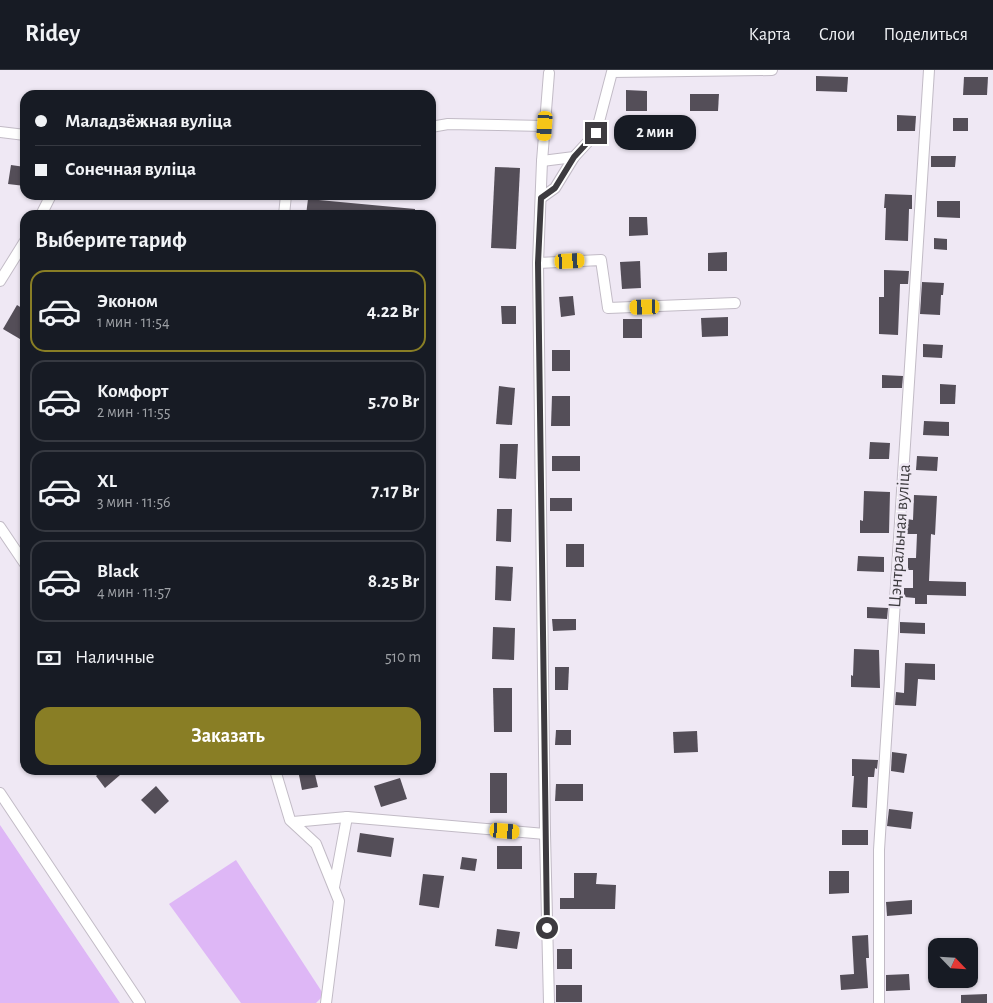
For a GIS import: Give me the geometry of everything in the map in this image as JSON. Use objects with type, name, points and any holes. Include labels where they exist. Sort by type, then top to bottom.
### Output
[{"type":"street","points":[[541,198],[555,188],[574,157],[596,133],[612,72],[772,70]]},
{"type":"street","name":"Цэнтральная вуліца","points":[[879,1003],[879,850],[929,70]]},
{"type":"street","points":[[549,73],[542,161],[538,263],[549,1003]]},
{"type":"street","points":[[436,126],[448,124],[545,126]]},
{"type":"street","points":[[0,132],[20,134]]},
{"type":"street","points":[[542,161],[574,157]]},
{"type":"street","points":[[0,281],[20,249]]},
{"type":"street","points":[[538,263],[601,260],[608,308],[735,303]]},
{"type":"street","points":[[0,527],[20,557]]},
{"type":"street","points":[[276,775],[290,820],[316,844],[340,900],[326,1003]]},
{"type":"street","points":[[0,792],[140,1003]]},
{"type":"street","points":[[293,822],[347,817],[545,834]]},
{"type":"street","points":[[334,887],[347,817]]},
{"type":"shaded area","points":[[0,825],[120,1003],[0,1003]]},
{"type":"shaded area","points":[[236,860],[324,995],[316,1003],[241,1003],[169,904]]},
{"type":"building","points":[[816,76],[848,77],[847,92],[816,91]]},
{"type":"building","points":[[964,77],[988,77],[987,95],[963,95]]},
{"type":"building","points":[[626,90],[647,91],[647,111],[626,111]]},
{"type":"building","points":[[690,94],[719,94],[718,111],[690,111]]},
{"type":"building","points":[[897,115],[916,116],[915,131],[897,131]]},
{"type":"building","points":[[953,118],[968,118],[968,131],[953,131]]},
{"type":"building","points":[[931,156],[956,156],[955,167],[931,167]]},
{"type":"building","points":[[11,165],[20,166],[20,185],[8,184]]},
{"type":"building","points":[[495,167],[520,168],[516,249],[491,248]]},
{"type":"building","points":[[885,194],[912,195],[912,209],[909,209],[908,241],[885,240]]},
{"type":"building","points":[[308,200],[415,209],[415,210],[307,210]]},
{"type":"building","points":[[937,201],[960,201],[960,218],[937,217]]},
{"type":"building","points":[[629,217],[647,217],[648,235],[629,236]]},
{"type":"building","points":[[934,238],[947,239],[947,250],[934,249]]},
{"type":"building","points":[[727,252],[727,271],[708,271],[708,253]]},
{"type":"building","points":[[640,261],[641,288],[622,289],[620,262]]},
{"type":"building","points":[[884,270],[909,271],[908,284],[900,284],[898,335],[879,334],[879,297],[884,297]]},
{"type":"building","points":[[922,282],[944,283],[940,315],[920,314]]},
{"type":"building","points":[[573,296],[575,315],[561,317],[559,297]]},
{"type":"building","points":[[17,305],[20,307],[20,339],[3,329]]},
{"type":"building","points":[[501,306],[516,306],[516,324],[502,324]]},
{"type":"building","points":[[728,317],[728,336],[702,337],[701,318]]},
{"type":"building","points":[[623,319],[642,319],[642,338],[623,338]]},
{"type":"building","points":[[923,344],[943,345],[942,358],[923,357]]},
{"type":"building","points":[[552,350],[570,350],[570,371],[552,371]]},
{"type":"building","points":[[882,375],[903,376],[902,388],[882,388]]},
{"type":"building","points":[[940,384],[956,385],[955,404],[940,404]]},
{"type":"building","points":[[499,386],[515,388],[512,425],[496,424]]},
{"type":"building","points":[[552,396],[570,396],[570,426],[551,426]]},
{"type":"building","points":[[924,421],[949,422],[949,436],[923,435]]},
{"type":"building","points":[[870,442],[890,443],[889,459],[869,459]]},
{"type":"building","points":[[500,444],[518,444],[516,479],[499,478]]},
{"type":"building","points":[[552,456],[580,456],[580,471],[552,471]]},
{"type":"building","points":[[917,456],[938,457],[937,471],[916,470]]},
{"type":"building","points":[[864,491],[890,492],[889,533],[860,533],[860,520],[863,521]]},
{"type":"building","points":[[914,495],[937,496],[935,535],[931,534],[929,581],[966,582],[966,596],[927,595],[927,604],[915,604],[915,598],[904,597],[904,588],[913,588],[913,570],[908,570],[908,558],[916,558],[917,534],[906,534],[907,519],[913,520]]},
{"type":"building","points":[[550,498],[572,498],[572,511],[550,511]]},
{"type":"building","points":[[497,509],[512,509],[511,542],[496,541]]},
{"type":"building","points":[[566,544],[584,544],[584,567],[566,567]]},
{"type":"building","points":[[858,556],[884,557],[884,572],[857,571]]},
{"type":"building","points":[[496,566],[513,567],[511,601],[495,600]]},
{"type":"building","points":[[867,607],[888,608],[887,619],[867,618]]},
{"type":"building","points":[[552,619],[576,619],[576,630],[553,631]]},
{"type":"building","points":[[900,622],[925,623],[925,634],[900,633]]},
{"type":"building","points":[[493,627],[515,628],[514,660],[492,659]]},
{"type":"building","points":[[854,649],[879,650],[880,688],[851,687]]},
{"type":"building","points":[[905,663],[935,664],[935,680],[918,679],[916,706],[895,705],[896,692],[904,693]]},
{"type":"building","points":[[555,667],[569,667],[568,690],[555,690]]},
{"type":"building","points":[[493,688],[512,688],[512,732],[494,732]]},
{"type":"building","points":[[556,730],[571,730],[571,745],[555,745]]},
{"type":"building","points":[[697,731],[698,752],[674,753],[673,732]]},
{"type":"building","points":[[892,752],[907,754],[904,773],[891,771]]},
{"type":"building","points":[[852,759],[878,760],[874,777],[868,777],[867,808],[852,807],[854,776],[852,776]]},
{"type":"building","points":[[490,773],[507,773],[507,813],[490,813]]},
{"type":"building","points":[[97,775],[120,775],[105,788],[96,776]]},
{"type":"building","points":[[299,775],[315,775],[318,787],[302,790]]},
{"type":"building","points":[[400,778],[407,799],[381,807],[374,786]]},
{"type":"building","points":[[556,784],[583,784],[583,801],[555,801]]},
{"type":"building","points":[[156,786],[169,801],[155,814],[141,800]]},
{"type":"building","points":[[889,809],[913,812],[911,829],[887,826]]},
{"type":"building","points":[[842,830],[868,830],[868,845],[842,845]]},
{"type":"building","points":[[360,833],[394,838],[391,857],[357,852]]},
{"type":"building","points":[[497,846],[522,846],[522,869],[497,869]]},
{"type":"building","points":[[462,857],[477,859],[475,871],[460,869]]},
{"type":"building","points":[[829,871],[849,871],[849,893],[829,894]]},
{"type":"building","points":[[574,873],[597,873],[596,884],[616,885],[615,909],[560,909],[560,898],[574,898]]},
{"type":"building","points":[[423,874],[444,876],[439,908],[419,905]]},
{"type":"building","points":[[912,900],[912,914],[887,916],[886,902]]},
{"type":"building","points":[[497,929],[520,932],[517,949],[495,946]]},
{"type":"building","points":[[868,935],[869,958],[866,958],[868,988],[841,990],[840,975],[854,974],[852,936]]},
{"type":"building","points":[[557,949],[572,949],[572,969],[557,969]]},
{"type":"building","points":[[909,974],[910,990],[886,991],[886,975]]},
{"type":"building","points":[[556,985],[582,985],[582,1002],[556,1002]]},
{"type":"building","points":[[987,994],[987,1003],[961,1003],[961,995]]},
{"type":"route","points":[[547,928],[538,263],[541,198],[555,188],[574,157],[596,133]]}]
